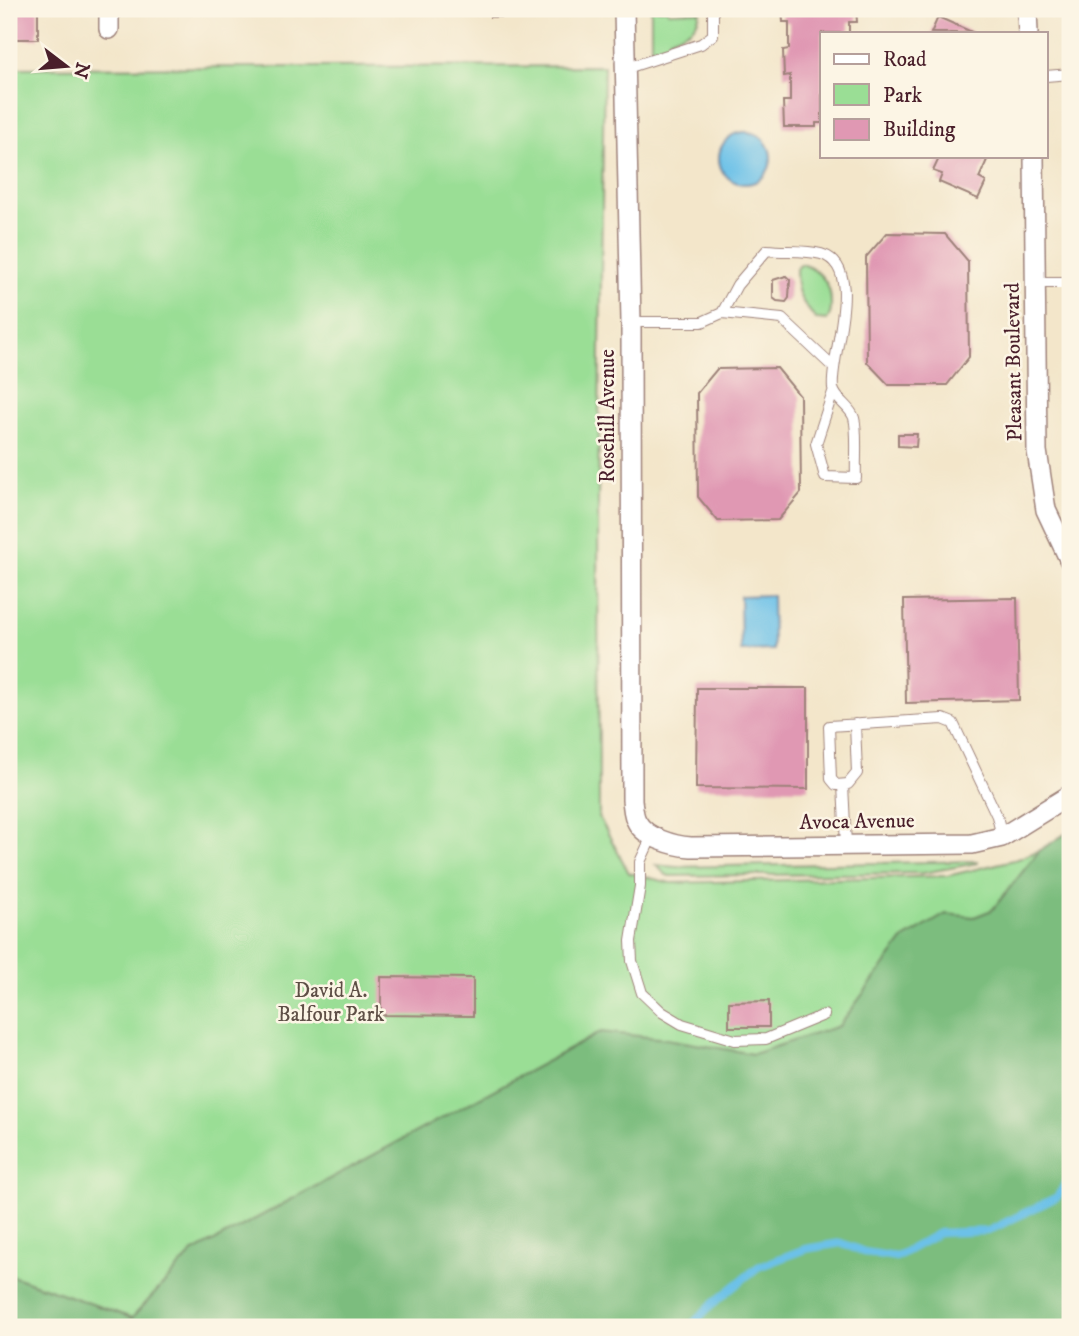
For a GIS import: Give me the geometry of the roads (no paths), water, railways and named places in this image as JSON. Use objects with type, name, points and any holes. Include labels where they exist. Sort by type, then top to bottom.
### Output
[{"type":"street","points":[[108,9],[109,29]]},
{"type":"street","name":"Rosehill Avenue","points":[[624,9],[631,323],[632,800],[645,830]]},
{"type":"street","points":[[1027,9],[1028,32]]},
{"type":"street","name":"Pleasant Boulevard","points":[[1034,158],[1037,451],[1046,510],[1070,561]]},
{"type":"street","name":"Avoca Avenue","points":[[645,830],[680,846],[691,847],[972,844],[1002,837],[1070,795]]},
{"type":"lane","points":[[624,69],[701,44],[713,35],[713,9]]},
{"type":"lane","points":[[1048,76],[1070,74]]},
{"type":"lane","points":[[722,313],[737,285],[767,250],[822,254],[836,263],[843,280],[843,327],[833,367],[833,391],[816,444],[825,477],[856,478],[854,417],[833,391]]},
{"type":"lane","points":[[1035,283],[1070,283]]},
{"type":"lane","points":[[631,323],[702,322],[722,313],[782,318],[833,367]]},
{"type":"lane","points":[[855,724],[857,774],[848,785],[836,785],[831,779],[829,726],[855,724],[943,719],[953,723],[997,816],[1002,837]]},
{"type":"lane","points":[[843,785],[846,845]]},
{"type":"lane","points":[[645,830],[631,942],[632,961],[642,993],[662,1012],[682,1024],[735,1040],[766,1039],[824,1016]]},
{"type":"water","points":[[745,132],[755,134],[763,140],[769,148],[769,168],[763,176],[755,182],[745,184],[735,182],[727,176],[721,168],[719,158],[721,148],[727,140],[735,134]]},
{"type":"water","points":[[772,595],[773,650],[741,651],[740,596]]},
{"type":"waterway","points":[[690,1327],[710,1306],[758,1267],[805,1249],[841,1243],[864,1252],[896,1257],[939,1233],[988,1231],[1057,1197],[1070,1178]]},
{"type":"park label","name":"David A. Balfour Park","points":[[331,1003]]}]
